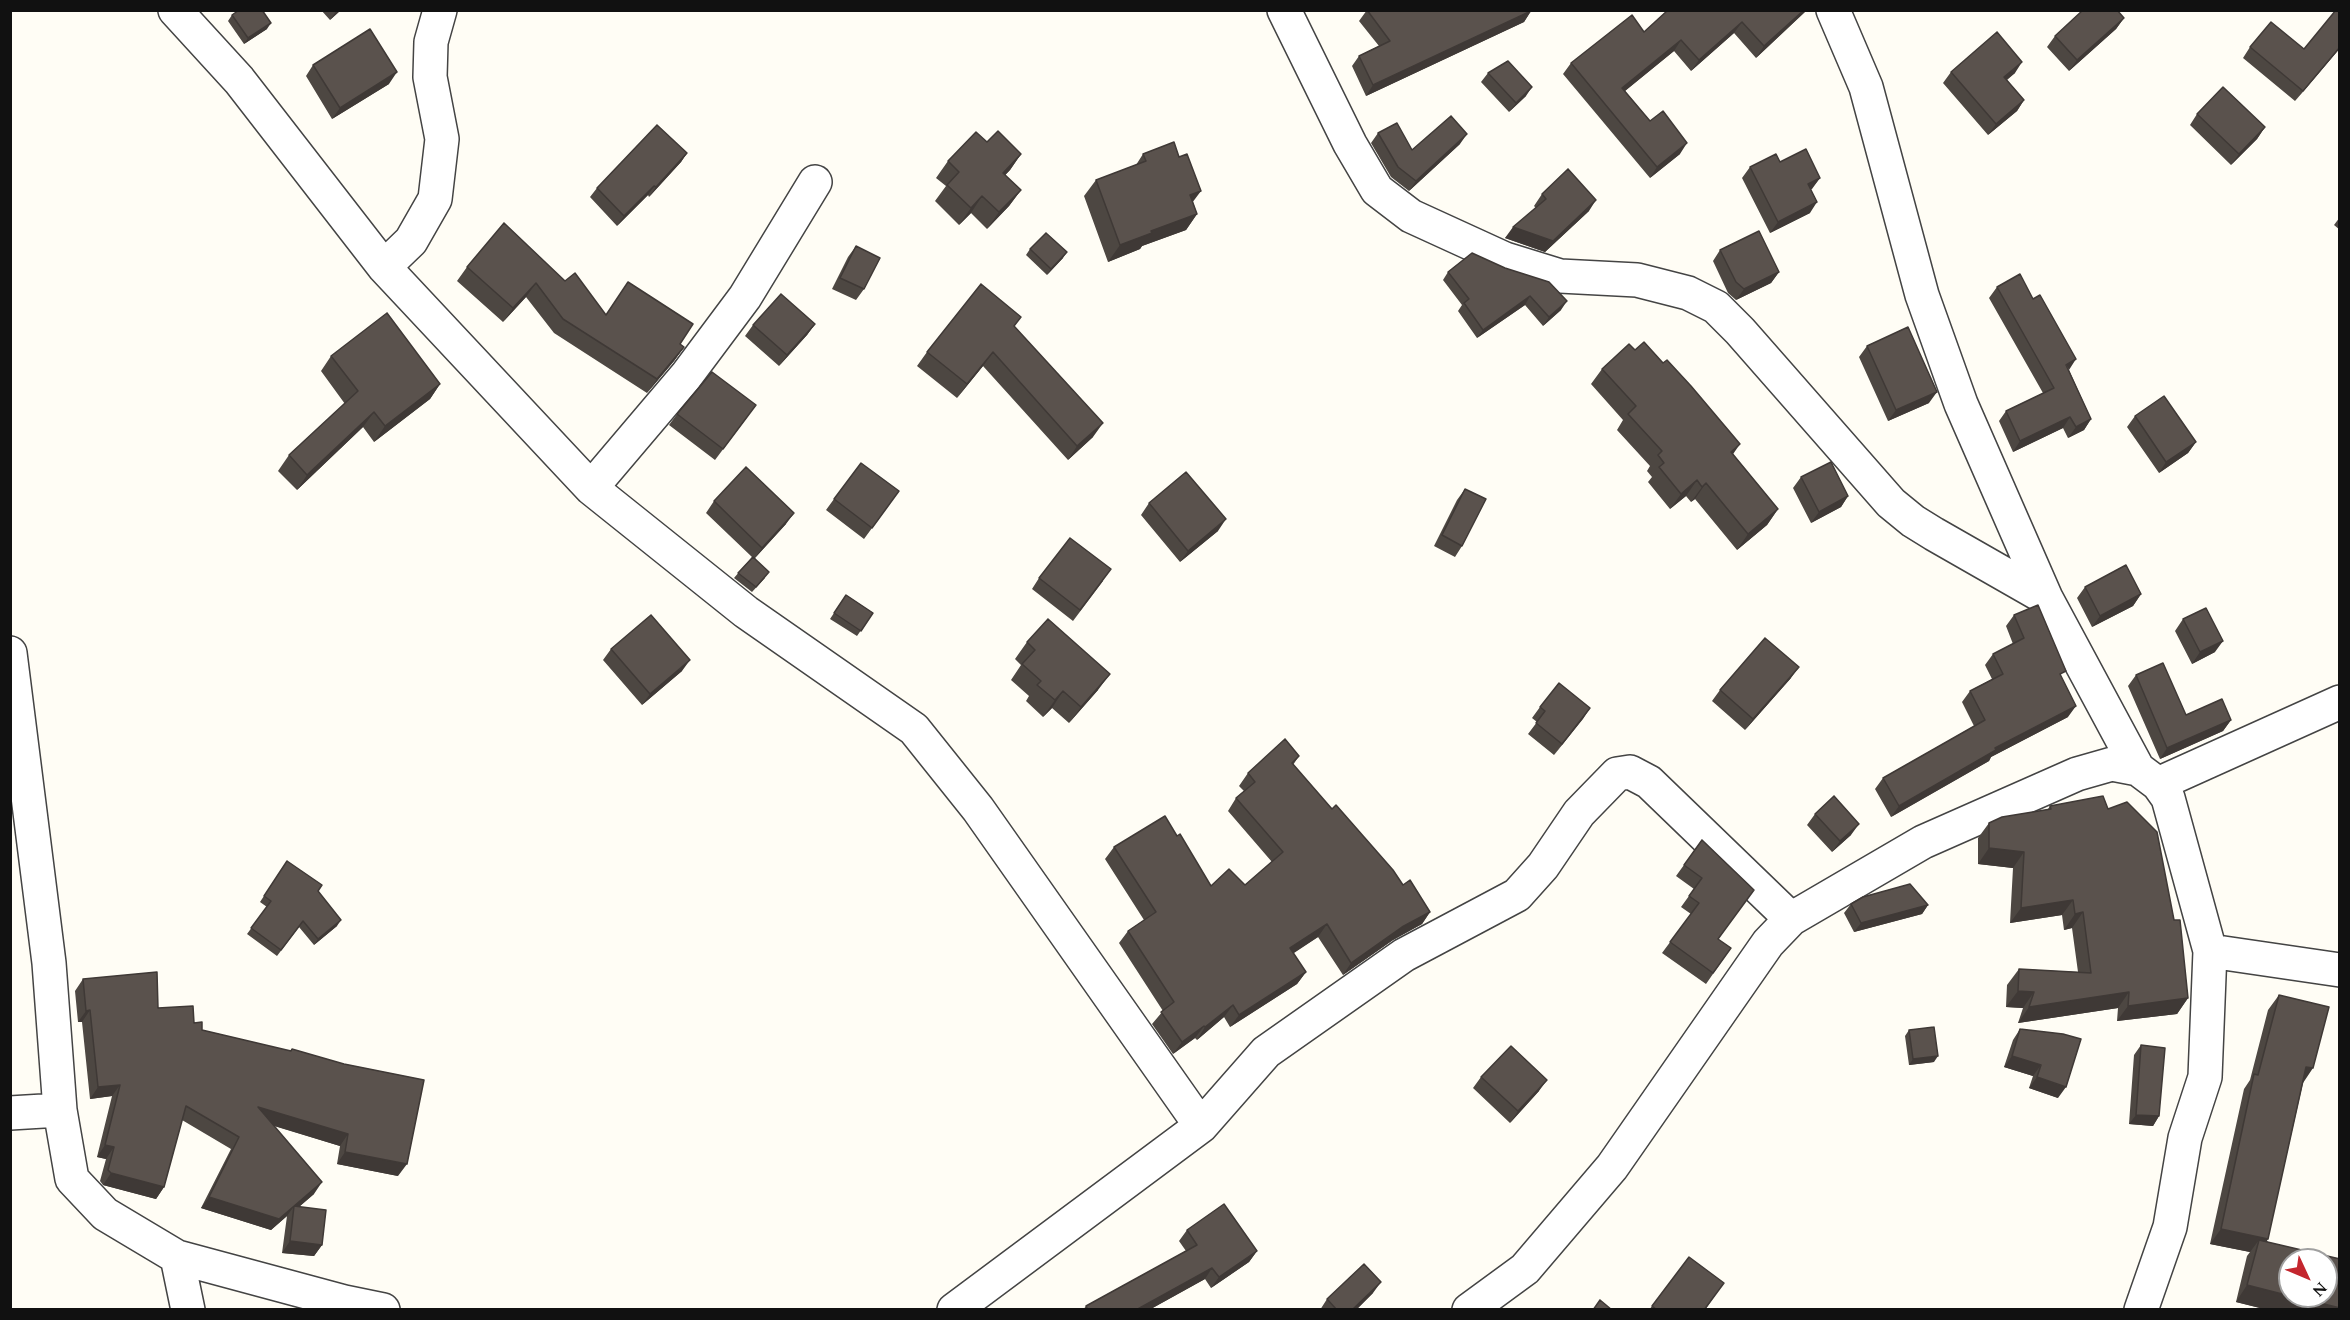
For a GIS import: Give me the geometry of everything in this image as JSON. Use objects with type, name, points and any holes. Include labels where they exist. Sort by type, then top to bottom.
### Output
[{"type":"street","points":[[175,10],[239,80],[384,267],[591,488],[746,612],[914,729],[978,809],[1201,1126]]},
{"type":"street","points":[[384,267],[411,241],[435,199],[442,139],[430,78],[431,42],[440,10]]},
{"type":"street","points":[[1284,10],[1350,144],[1377,190],[1410,216],[1505,260],[1560,276],[1637,280],[1688,293],[1716,307],[1740,330],[1891,503],[1927,530],[2046,598]]},
{"type":"street","points":[[1833,10],[1866,87],[1922,295],[1961,404],[2046,598],[2148,777],[2168,798],[2210,951],[2205,1077],[2185,1138],[2170,1227],[2141,1310]]},
{"type":"street","points":[[591,488],[686,376],[738,306],[815,182]]},
{"type":"street","points":[[10,653],[16,740],[49,963],[60,1110],[72,1179],[105,1214],[177,1257],[344,1302],[383,1310]]},
{"type":"street","points":[[1469,1310],[1525,1269],[1612,1167],[1768,943],[1791,920],[1923,842],[2077,774],[2112,764],[2148,777],[2340,702]]},
{"type":"street","points":[[954,1310],[1201,1126],[1266,1052],[1404,955],[1517,895],[1543,866],[1579,813],[1617,774],[1630,772],[1649,782],[1791,920]]},
{"type":"street","points":[[2210,951],[2340,970]]},
{"type":"street","points":[[10,1113],[60,1110]]},
{"type":"street","points":[[177,1257],[188,1310]]},
{"type":"building","points":[[239,10],[262,10],[271,23],[248,38],[232,15]]},
{"type":"building","points":[[1367,10],[1530,10],[1373,85],[1359,56],[1390,41]]},
{"type":"building","points":[[1668,10],[1804,10],[1764,46],[1742,22],[1699,60],[1681,40],[1622,88],[1650,121],[1663,111],[1687,143],[1657,167],[1571,63],[1632,15],[1644,32]]},
{"type":"building","points":[[2083,10],[2117,10],[2124,18],[2077,60],[2055,36]]},
{"type":"building","points":[[2336,10],[2340,10],[2340,47],[2303,91],[2250,47],[2271,22],[2304,49]]},
{"type":"building","points":[[370,29],[397,72],[340,108],[313,65]]},
{"type":"building","points":[[1997,32],[2022,62],[2004,77],[2024,100],[1996,124],[1951,72]]},
{"type":"building","points":[[1508,61],[1532,87],[1516,103],[1488,73]]},
{"type":"building","points":[[2223,87],[2265,127],[2239,154],[2197,114]]},
{"type":"building","points":[[1451,116],[1467,134],[1416,181],[1398,167],[1378,133],[1397,123],[1412,150]]},
{"type":"building","points":[[657,125],[687,153],[656,187],[654,186],[624,216],[597,188]]},
{"type":"building","points":[[998,131],[1021,154],[1003,173],[1021,190],[999,212],[982,196],[971,208],[947,185],[959,172],[948,161],[976,132],[987,142]]},
{"type":"building","points":[[1174,142],[1179,157],[1187,154],[1201,191],[1190,195],[1197,214],[1120,245],[1096,180],[1146,161],[1143,154]]},
{"type":"building","points":[[1806,149],[1820,178],[1808,184],[1817,202],[1778,222],[1750,167],[1776,154],[1780,162]]},
{"type":"building","points":[[1568,169],[1596,200],[1553,241],[1513,227],[1546,199],[1542,194]]},
{"type":"building","points":[[504,223],[565,281],[575,273],[606,315],[628,282],[693,324],[680,344],[684,347],[657,379],[563,319],[536,283],[513,308],[467,267]]},
{"type":"building","points":[[1759,231],[1779,272],[1744,289],[1736,282],[1720,250]]},
{"type":"building","points":[[1046,233],[1067,252],[1051,269],[1030,249]]},
{"type":"building","points":[[856,246],[880,258],[864,289],[840,278]]},
{"type":"building","points":[[1472,253],[1505,268],[1549,282],[1567,301],[1549,317],[1530,296],[1483,330],[1464,303],[1469,299],[1448,272]]},
{"type":"building","points":[[2020,274],[2033,299],[2040,295],[2076,359],[2066,365],[2091,419],[2076,427],[2070,417],[2020,441],[2006,411],[2054,388],[1997,287]]},
{"type":"building","points":[[981,284],[1021,317],[1014,326],[1103,423],[1077,446],[993,352],[967,384],[927,352]]},
{"type":"building","points":[[781,294],[815,324],[787,355],[753,325]]},
{"type":"building","points":[[387,313],[440,384],[385,426],[374,412],[307,475],[289,455],[358,391],[331,356]]},
{"type":"building","points":[[1908,327],[1937,392],[1896,410],[1867,346]]},
{"type":"building","points":[[1644,342],[1663,363],[1667,360],[1740,444],[1731,452],[1778,509],[1748,534],[1706,483],[1702,487],[1697,480],[1681,494],[1659,467],[1664,463],[1658,455],[1662,451],[1628,414],[1636,406],[1602,369],[1629,344],[1635,350]]},
{"type":"building","points":[[712,372],[756,405],[723,449],[677,414]]},
{"type":"building","points":[[2164,396],[2196,442],[2166,462],[2135,416]]},
{"type":"building","points":[[1831,462],[1848,496],[1819,512],[1801,477]]},
{"type":"building","points":[[861,463],[899,491],[872,528],[834,499]]},
{"type":"building","points":[[746,467],[794,513],[762,548],[714,501]]},
{"type":"building","points":[[1186,472],[1226,519],[1188,551],[1149,503]]},
{"type":"building","points":[[1465,489],[1486,499],[1462,546],[1442,535]]},
{"type":"building","points":[[1070,538],[1111,569],[1080,610],[1039,578]]},
{"type":"building","points":[[753,557],[769,572],[756,587],[738,573]]},
{"type":"building","points":[[2126,565],[2141,594],[2100,616],[2085,587]]},
{"type":"building","points":[[846,595],[873,613],[861,631],[834,613]]},
{"type":"building","points":[[2038,605],[2066,671],[2060,674],[2076,706],[1995,748],[1996,750],[1899,806],[1883,778],[1985,720],[1970,691],[2003,674],[1993,654],[2024,638],[2014,615]]},
{"type":"building","points":[[2206,608],[2223,641],[2200,652],[2183,619]]},
{"type":"building","points":[[651,615],[690,660],[650,694],[611,649]]},
{"type":"building","points":[[1048,619],[1110,674],[1081,707],[1063,691],[1055,700],[1037,685],[1041,681],[1022,664],[1035,650],[1027,642]]},
{"type":"building","points":[[1765,638],[1799,667],[1753,719],[1720,690]]},
{"type":"building","points":[[2163,663],[2186,715],[2222,699],[2231,720],[2167,748],[2136,675]]},
{"type":"building","points":[[1559,683],[1590,708],[1562,744],[1536,723],[1545,711],[1540,707]]},
{"type":"building","points":[[1285,739],[1299,756],[1292,763],[1332,809],[1336,805],[1393,870],[1403,885],[1410,880],[1430,912],[1402,927],[1351,963],[1327,924],[1290,948],[1306,972],[1239,1015],[1233,1005],[1182,1042],[1161,1012],[1174,1002],[1128,931],[1156,912],[1114,847],[1165,816],[1177,836],[1180,834],[1211,886],[1229,869],[1245,885],[1283,852],[1236,798],[1255,782],[1248,773]]},
{"type":"building","points":[[1834,796],[1859,824],[1840,841],[1815,814]]},
{"type":"building","points":[[2103,796],[2108,809],[2127,802],[2157,832],[2174,920],[2180,920],[2188,998],[2128,1006],[2129,992],[2029,1007],[2034,992],[2018,991],[2019,969],[2091,973],[2083,912],[2075,914],[2073,900],[2021,908],[2024,852],[1989,848],[1989,823],[2002,817],[2051,809],[2050,806]]},
{"type":"building","points":[[1702,840],[1754,890],[1718,939],[1731,948],[1713,973],[1670,942],[1699,903],[1689,896],[1702,878],[1684,865]]},
{"type":"building","points":[[287,861],[322,885],[318,891],[341,920],[318,939],[303,921],[281,950],[251,928],[271,901],[264,896]]},
{"type":"building","points":[[1910,884],[1928,905],[1861,923],[1851,904],[1863,897]]},
{"type":"building","points":[[157,972],[158,1008],[193,1006],[194,1023],[202,1022],[202,1030],[291,1051],[292,1049],[344,1064],[424,1080],[407,1164],[345,1152],[348,1134],[258,1107],[322,1182],[279,1219],[209,1197],[239,1137],[186,1106],[164,1187],[111,1173],[108,1170],[114,1147],[105,1145],[120,1085],[98,1087],[90,1010],[86,1011],[83,979]]},
{"type":"building","points":[[2279,995],[2329,1007],[2313,1068],[2306,1067],[2268,1239],[2221,1229],[2254,1074],[2258,1075]]},
{"type":"building","points":[[1934,1027],[1938,1056],[1913,1059],[1909,1030]]},
{"type":"building","points":[[2020,1029],[2063,1034],[2081,1039],[2066,1087],[2037,1077],[2041,1065],[2012,1056]]},
{"type":"building","points":[[2141,1045],[2165,1048],[2159,1116],[2136,1115]]},
{"type":"building","points":[[1511,1046],[1547,1080],[1518,1111],[1481,1077]]},
{"type":"building","points":[[1224,1204],[1257,1251],[1219,1277],[1212,1268],[1136,1310],[1088,1310],[1086,1306],[1197,1245],[1187,1230]]},
{"type":"building","points":[[294,1206],[326,1210],[322,1245],[290,1241]]},
{"type":"building","points":[[2259,1240],[2293,1248],[2278,1248],[2278,1293],[2247,1285]]},
{"type":"building","points":[[1689,1257],[1724,1283],[1704,1310],[1657,1310],[1652,1306]]},
{"type":"building","points":[[2338,1259],[2340,1259],[2340,1308],[2338,1308]]},
{"type":"building","points":[[1364,1264],[1381,1282],[1352,1310],[1337,1310],[1327,1299]]},
{"type":"building","points":[[1600,1300],[1612,1310],[1593,1310]]}]
